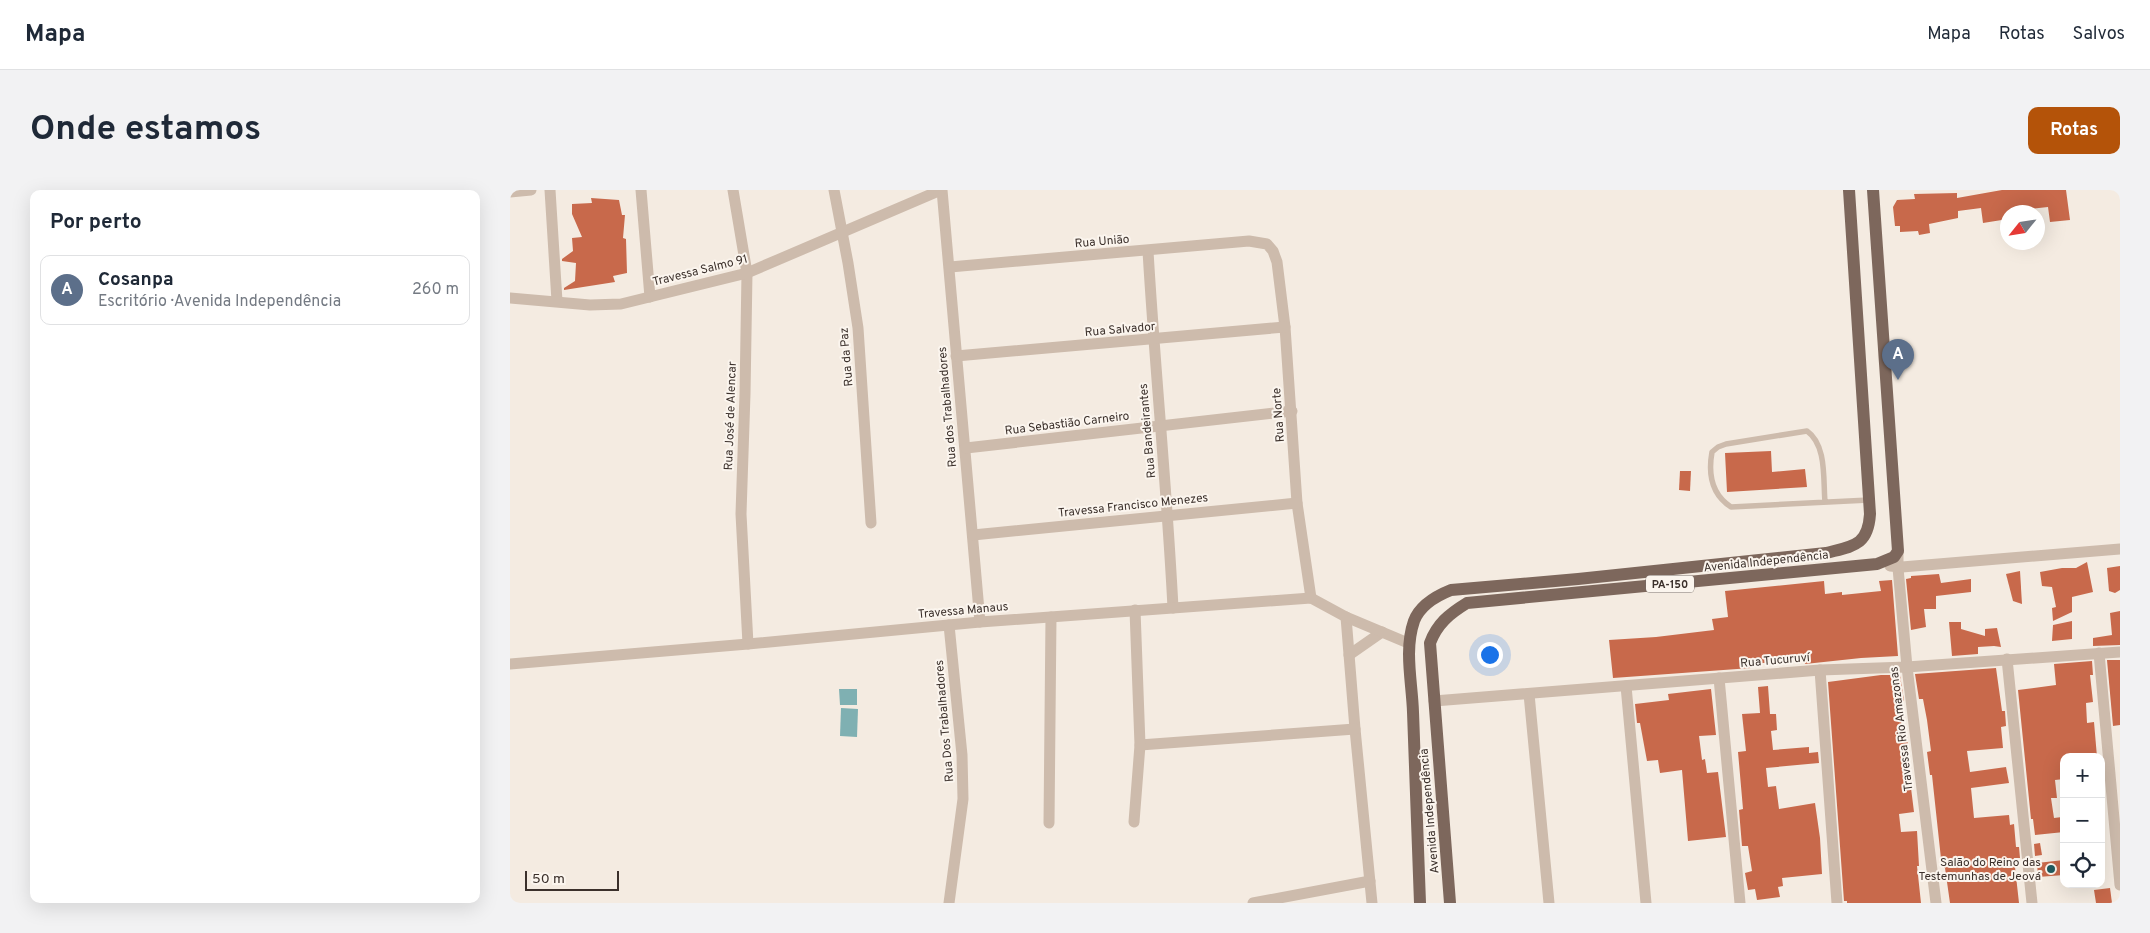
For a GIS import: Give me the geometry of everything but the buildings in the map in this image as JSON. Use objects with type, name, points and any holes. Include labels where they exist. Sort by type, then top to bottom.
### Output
[{"type":"main road","name":"Avenida Independência","points":[[1420,903],[1408,643],[1415,619],[1424,606],[1435,597],[1451,590],[1826,554],[1856,545],[1866,536],[1869,528],[1869,500],[1849,190]]},
{"type":"main road","points":[[1873,190],[1898,551]]},
{"type":"main road","name":"Avenida Independência","points":[[1450,903],[1430,643],[1435,630],[1443,620],[1466,603],[1878,564],[1894,556],[1898,551]]},
{"type":"street","points":[[510,192],[531,190]]},
{"type":"street","points":[[550,190],[557,301]]},
{"type":"street","points":[[641,190],[650,296]]},
{"type":"street","name":"Rua José de Alencar","points":[[733,190],[747,273],[746,394],[741,514],[748,644]]},
{"type":"street","name":"Rua da Paz","points":[[834,190],[858,328],[871,523]]},
{"type":"street","name":"Travessa Salmo 91","points":[[510,298],[590,305],[621,304],[747,273],[941,190]]},
{"type":"street","name":"Rua dos Trabalhadores","points":[[941,190],[950,267],[956,356],[966,448],[980,622]]},
{"type":"street","name":"Rua União","points":[[950,267],[1256,241]]},
{"type":"street","name":"Rua Norte","points":[[1256,241],[1267,244],[1275,256],[1285,327],[1297,503],[1311,598]]},
{"type":"street","name":"Rua Bandeirantes","points":[[1148,251],[1153,340],[1169,515],[1173,608]]},
{"type":"street","name":"Rua Salvador","points":[[956,356],[1285,327]]},
{"type":"street","name":"Rua Sebastião Carneiro","points":[[966,448],[1292,411]]},
{"type":"street","name":"Travessa Francisco Menezes","points":[[972,535],[1297,503]]},
{"type":"street","points":[[1878,564],[1898,568],[2120,549]]},
{"type":"street","name":"Travessa Rio Amazonas","points":[[1898,551],[1907,667],[1936,903]]},
{"type":"street","points":[[1311,598],[1346,617],[1408,643]]},
{"type":"street","name":"Travessa Manaus","points":[[510,664],[980,622],[1311,598]]},
{"type":"street","points":[[1134,822],[1140,744],[1135,610]]},
{"type":"street","points":[[1049,823],[1051,617]]},
{"type":"street","points":[[1346,617],[1372,903]]},
{"type":"street","name":"Rua Dos Trabalhadores","points":[[948,625],[962,755],[963,799],[949,903]]},
{"type":"street","points":[[1349,655],[1382,632]]},
{"type":"street","name":"Rua Tucuruví","points":[[1434,701],[1820,670],[1907,667],[2120,652]]},
{"type":"street","points":[[2100,653],[2120,885]]},
{"type":"street","points":[[2007,659],[2032,903]]},
{"type":"street","points":[[1820,670],[1837,903]]},
{"type":"street","points":[[1719,678],[1740,903]]},
{"type":"street","points":[[1626,686],[1646,903]]},
{"type":"street","points":[[1528,694],[1549,903]]},
{"type":"street","points":[[1140,744],[1355,728]]},
{"type":"street","points":[[1253,903],[1370,880]]},
{"type":"lane","points":[[1825,502],[1821,454],[1813,436],[1807,432],[1726,444],[1712,452],[1710,462],[1713,487],[1720,499],[1731,507],[1869,500]]},
{"type":"water","points":[[839,689],[857,689],[857,705],[840,705]]},
{"type":"water","points":[[841,708],[858,709],[857,737],[840,736]]},
{"type":"place","name":"Cosanpa","points":[[1898,380]]},
{"type":"place","name":"Salão do Reino das Testemunhas de Jeová","points":[[2051,869]]}]
